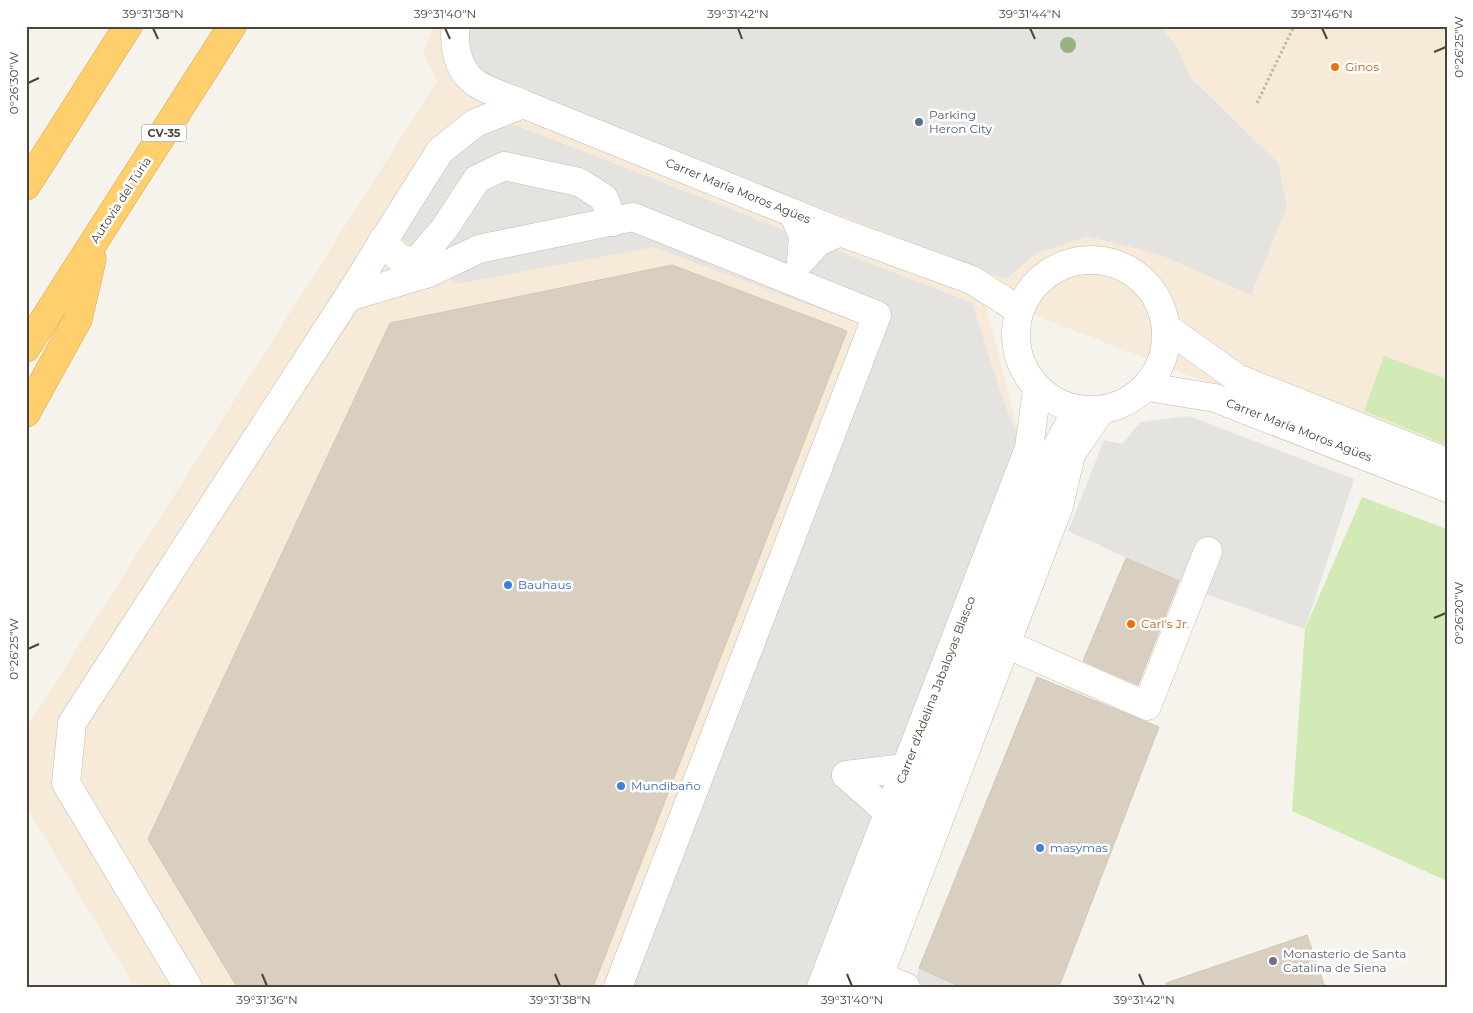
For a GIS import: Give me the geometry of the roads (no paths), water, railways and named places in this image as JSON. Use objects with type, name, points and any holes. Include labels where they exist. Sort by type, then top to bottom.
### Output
[{"type":"highway","points":[[26,186],[128,26]]},
{"type":"highway","name":"Autovia del Túria","points":[[26,348],[232,26]]},
{"type":"highway","points":[[26,413],[78,319],[96,239]]},
{"type":"street","name":"Carrer María Moros Agües","points":[[456,26],[455,48],[461,64],[472,80],[523,104],[840,232],[972,280],[1019,310]]},
{"type":"street","points":[[188,987],[66,783],[72,723],[348,297],[440,151],[475,123],[523,104]]},
{"type":"street","points":[[382,241],[400,259],[417,261],[444,229],[477,179],[504,166],[579,182],[604,198],[614,222]]},
{"type":"street","points":[[793,213],[803,236],[798,271]]},
{"type":"street","points":[[348,297],[429,273],[479,249],[633,217],[798,271],[877,316],[618,987]]},
{"type":"street","points":[[444,229],[469,254]]},
{"type":"street","points":[[798,271],[818,242],[840,232]]},
{"type":"street","points":[[1078,260],[1105,260],[1135,273],[1157,297],[1167,328],[1164,359],[1148,387],[1126,404],[1088,411],[1037,390],[1021,366],[1015,338],[1019,310],[1032,287],[1053,269],[1078,260]]},
{"type":"street","name":"Carrer María Moros Agües","points":[[1167,328],[1237,378],[1447,462]]},
{"type":"street","name":"Carrer María Moros Agües","points":[[1148,387],[1215,398],[1447,488]]},
{"type":"street","name":"Carrer d'Adelina Jabaloyas Blasco","points":[[821,987],[1029,448],[1037,390]]},
{"type":"street","points":[[906,987],[877,981],[1059,506],[1071,454],[1088,411]]},
{"type":"street","name":"Carrer d'Adelina Jabaloyas Blasco","points":[[846,987],[1054,452],[1088,411]]},
{"type":"street","points":[[1006,644],[1147,706],[1208,550]]},
{"type":"street","points":[[888,812],[846,775],[906,768]]},
{"type":"place","name":"Ginos","points":[[1335,67]]},
{"type":"place","name":"Parking Heron City","points":[[919,122]]},
{"type":"place","name":"Bauhaus","points":[[508,585]]},
{"type":"place","name":"Carl's Jr.","points":[[1131,624]]},
{"type":"place","name":"Mundibaño","points":[[621,786]]},
{"type":"place","name":"masymas","points":[[1040,848]]},
{"type":"place","name":"Monasterio de Santa Catalina de Siena","points":[[1273,961]]}]
